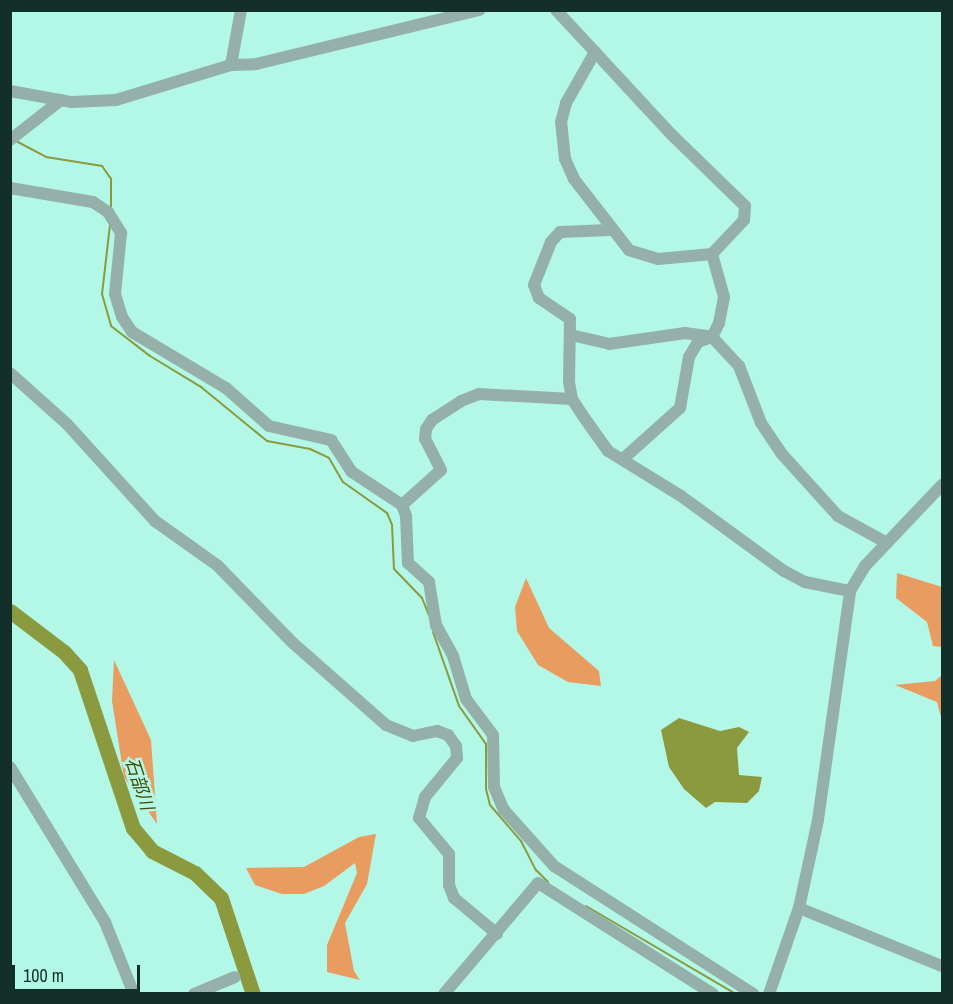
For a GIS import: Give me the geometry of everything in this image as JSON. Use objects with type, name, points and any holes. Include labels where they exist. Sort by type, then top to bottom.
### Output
[{"type":"street","points":[[231,65],[241,10]]},
{"type":"street","points":[[10,91],[61,100],[116,100],[231,65],[256,64],[480,10]]},
{"type":"street","points":[[556,10],[745,206],[744,220],[712,254],[651,258],[629,250],[610,230],[574,178],[565,159],[561,132],[566,104],[595,52]]},
{"type":"street","points":[[10,140],[61,100]]},
{"type":"street","points":[[10,188],[93,202],[108,212],[121,233],[115,294],[122,317],[132,332],[226,388],[269,426],[330,440],[351,472],[402,505],[406,516],[408,564],[429,582],[436,625],[453,656],[466,699],[493,735],[495,787],[504,810],[554,866],[753,993]]},
{"type":"street","points":[[610,230],[560,232],[551,242],[535,280],[536,294],[570,320],[571,335],[567,368],[572,399],[608,451],[624,458],[798,579],[850,591]]},
{"type":"street","points":[[712,254],[724,302],[712,337]]},
{"type":"street","points":[[571,335],[609,344],[685,333],[712,337],[739,366],[761,423],[781,453],[838,516],[887,543]]},
{"type":"street","points":[[624,458],[680,408],[689,357],[698,342],[712,337]]},
{"type":"street","points":[[10,374],[67,424],[155,521],[218,566],[293,643],[386,725],[413,736],[437,731],[448,735],[456,746],[457,758],[425,797],[419,818],[449,854],[449,885],[454,898],[497,934]]},
{"type":"street","points":[[402,505],[441,470],[425,439],[426,429],[460,401],[479,394],[572,399]]},
{"type":"street","points":[[769,993],[799,908],[821,802],[850,591],[865,566],[942,485]]},
{"type":"street","points":[[10,766],[105,922],[134,993]]},
{"type":"street","points":[[444,993],[497,934],[535,885],[541,884],[711,993]]},
{"type":"street","points":[[799,908],[942,966]]},
{"type":"street","points":[[194,993],[235,977]]},
{"type":"shaded area","points":[[897,573],[942,587],[942,647],[933,646],[927,622],[896,598]]},
{"type":"shaded area","points":[[526,578],[549,628],[599,671],[601,686],[568,682],[538,665],[517,631],[515,607]]},
{"type":"shaded area","points":[[114,660],[151,740],[157,824],[124,777],[112,701]]},
{"type":"shaded area","points":[[942,675],[942,721],[937,702],[895,685],[935,681]]},
{"type":"shaded area","points":[[679,718],[720,731],[739,727],[749,732],[737,748],[739,775],[762,777],[759,791],[747,803],[715,802],[706,808],[684,789],[669,767],[661,730]]},
{"type":"shaded area","points":[[376,834],[367,884],[345,923],[354,971],[360,980],[327,972],[327,945],[357,873],[355,863],[324,886],[304,894],[282,894],[255,885],[246,868],[304,867],[359,837]]},
{"type":"waterway","points":[[16,141],[46,157],[102,166],[111,179],[111,207]]},
{"type":"waterway","points":[[110,225],[102,294],[111,326],[150,356],[201,387],[267,441],[310,449],[329,458],[343,482],[387,513],[392,525],[394,569],[422,598],[429,615]]},
{"type":"waterway","name":"石部川","points":[[10,611],[64,652],[80,670],[133,828],[152,851],[195,873],[221,898],[253,994]]},
{"type":"waterway","points":[[433,632],[459,706],[486,744],[486,789],[490,805],[521,841],[536,870],[548,882]]},
{"type":"waterway","points":[[586,906],[736,994]]}]
